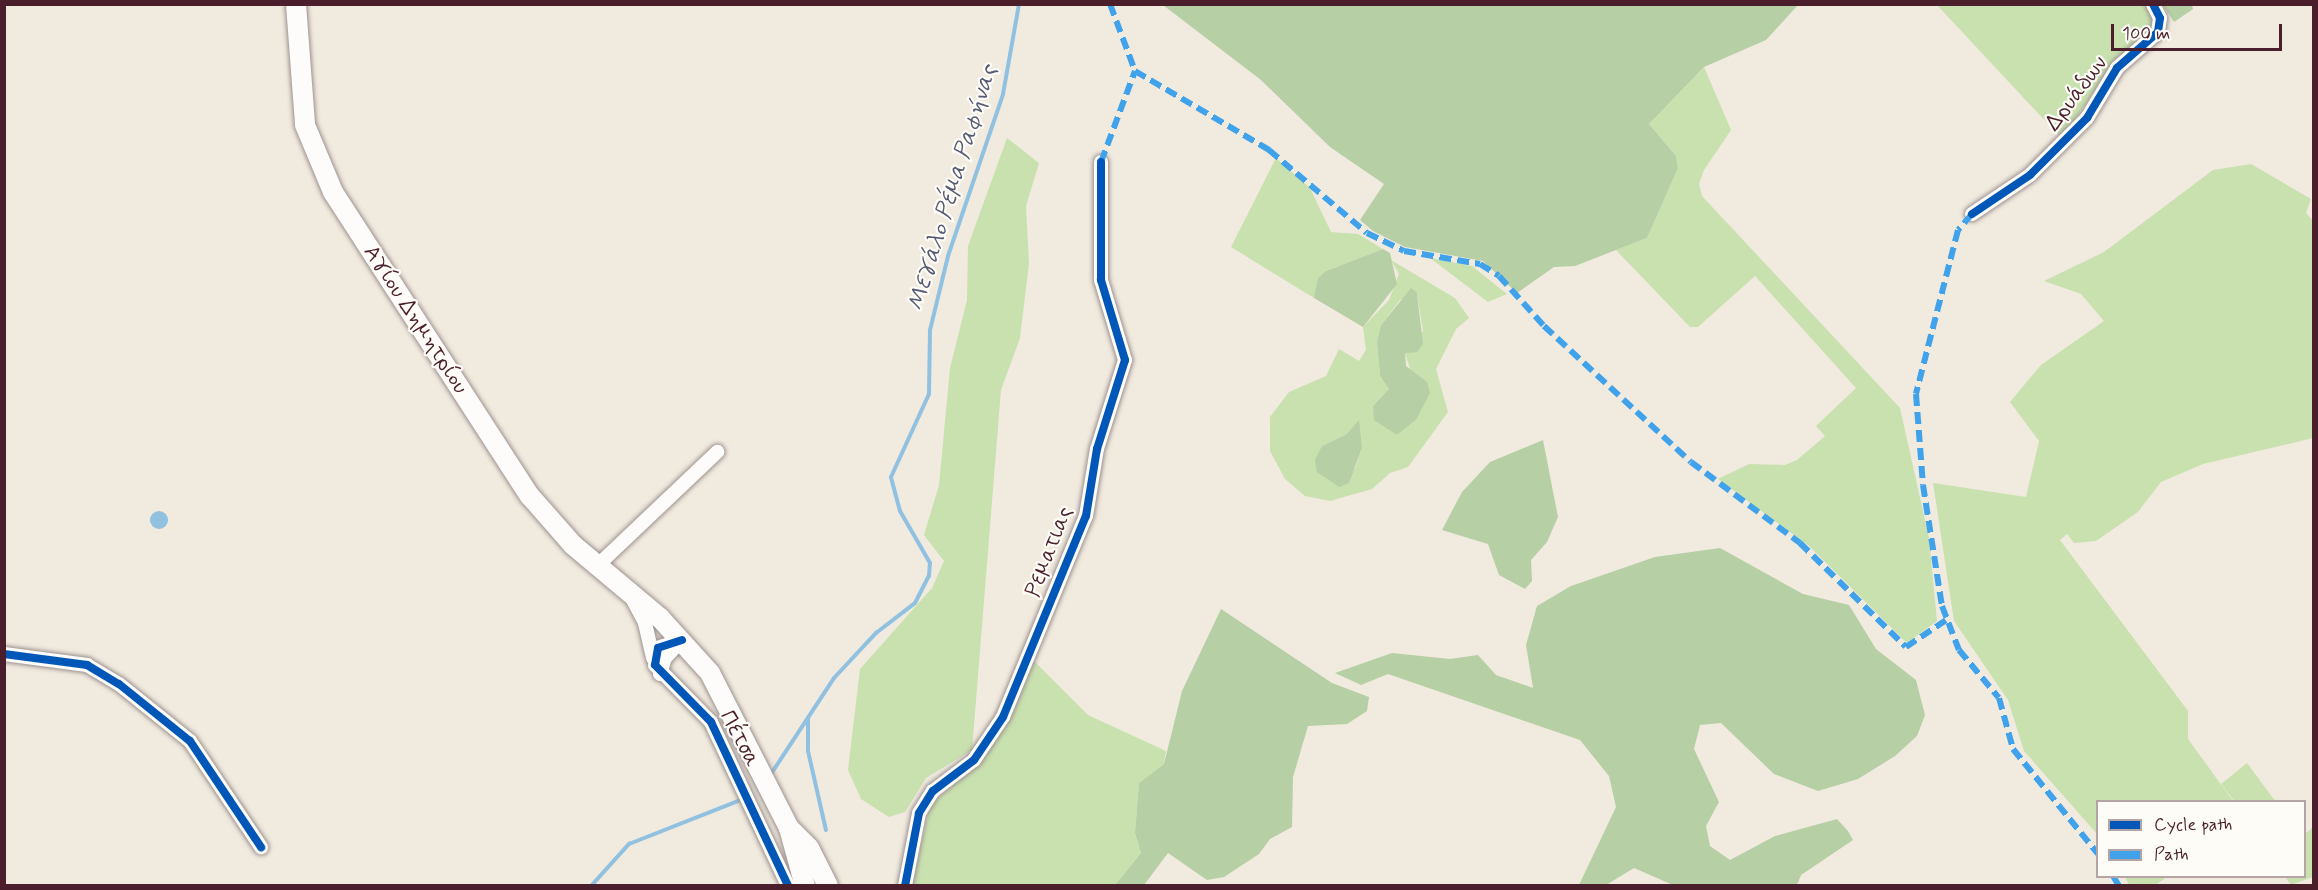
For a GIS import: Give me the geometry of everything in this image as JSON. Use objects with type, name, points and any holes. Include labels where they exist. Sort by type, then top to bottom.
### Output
[{"type":"main road","name":"Αγίου Δημητρίου","points":[[296,4],[305,125],[321,171],[530,496],[597,566],[627,591]]},
{"type":"main road","name":"Πέτσα","points":[[627,591],[682,640],[710,673],[733,714],[789,828],[793,857],[805,885]]},
{"type":"main road","name":"Πέτσα","points":[[789,828],[809,848],[828,885]]},
{"type":"street","name":"Δρυάδων","points":[[1972,214],[2030,175],[2087,117],[2117,68],[2158,32],[2160,18],[2153,4]]},
{"type":"street","name":"Ρεματιας","points":[[905,885],[919,813],[933,791],[974,760],[1003,717],[1086,516],[1097,449],[1125,360],[1101,280],[1101,162]]},
{"type":"street","points":[[597,566],[717,452]]},
{"type":"street","points":[[627,591],[645,623],[658,670]]},
{"type":"street","points":[[658,670],[665,658],[682,640]]},
{"type":"street","points":[[4,654],[87,665],[119,684],[190,741],[261,847]]},
{"type":"street","name":"Πέτσα","points":[[658,670],[711,722],[767,834],[788,885]]},
{"type":"green space","points":[[1163,5],[1798,5],[1766,40],[1704,67],[1649,124],[1676,156],[1678,168],[1647,238],[1575,266],[1554,267],[1517,293],[1483,261],[1405,247],[1373,231],[1360,220],[1384,184],[1330,147],[1261,80]]},
{"type":"green space","points":[[1937,5],[2148,5],[2156,27],[2107,72],[2062,139]]},
{"type":"green space","points":[[2163,5],[2192,5],[2193,9],[2174,22]]},
{"type":"green space","points":[[1704,67],[1731,130],[1704,170],[1699,184],[1702,196],[1900,408],[1929,538],[1937,621],[1907,643],[1809,546],[1718,479],[1749,464],[1785,465],[1797,460],[1825,436],[1816,426],[1856,388],[1755,276],[1698,327],[1690,327],[1616,250],[1647,238],[1678,168],[1676,156],[1649,124]]},
{"type":"green space","points":[[1007,138],[1039,163],[1026,206],[1029,263],[1020,338],[1001,390],[972,750],[926,778],[905,812],[889,817],[861,799],[848,770],[860,669],[932,588],[944,561],[924,535],[939,485],[950,368],[967,300],[968,246]]},
{"type":"green space","points":[[1276,158],[1310,188],[1331,232],[1358,234],[1383,249],[1326,271],[1314,298],[1231,247]]},
{"type":"green space","points":[[2251,164],[2311,199],[2306,213],[2314,222],[2313,438],[2203,464],[2161,482],[2138,512],[2096,541],[2074,543],[2067,534],[2060,540],[2188,711],[2188,739],[2232,800],[2096,800],[2096,833],[2024,751],[2008,700],[1954,621],[1933,483],[2026,497],[2039,441],[2010,402],[2041,365],[2104,321],[2081,294],[2044,281],[2104,252],[2213,170]]},
{"type":"green space","points":[[1383,249],[1390,253],[1397,284],[1363,327],[1314,298],[1318,278],[1326,271]]},
{"type":"green space","points":[[1430,258],[1472,266],[1507,294],[1488,302]]},
{"type":"green space","points":[[1391,260],[1455,298],[1469,318],[1456,329],[1436,369],[1448,412],[1408,467],[1390,473],[1372,489],[1330,501],[1305,496],[1285,479],[1270,451],[1270,417],[1289,392],[1326,376],[1339,349],[1359,361],[1366,350],[1363,327],[1389,300],[1399,274]],"holes":[[[1417,293],[1423,331],[1405,353],[1412,375],[1427,382],[1416,420],[1397,435],[1373,406],[1389,389],[1380,376],[1377,342],[1381,325],[1400,300]],[[1347,434],[1362,448],[1355,469],[1322,446]]]},
{"type":"green space","points":[[1411,288],[1417,293],[1423,344],[1417,352],[1405,353],[1406,366],[1427,382],[1430,393],[1416,420],[1397,435],[1374,420],[1373,406],[1389,389],[1380,376],[1377,342],[1381,325]]},
{"type":"green space","points":[[1359,420],[1362,448],[1349,483],[1339,487],[1317,472],[1315,460],[1322,446],[1347,434]]},
{"type":"green space","points":[[1543,440],[1558,517],[1547,542],[1531,560],[1532,581],[1525,589],[1499,575],[1488,544],[1442,530],[1462,492],[1490,462]]},
{"type":"green space","points":[[1720,548],[1803,594],[1849,605],[1876,649],[1916,680],[1925,715],[1917,736],[1895,756],[1858,779],[1818,791],[1774,774],[1721,723],[1700,725],[1694,749],[1719,802],[1706,826],[1710,846],[1730,860],[1775,836],[1837,819],[1848,831],[1853,840],[1801,875],[1797,885],[1673,885],[1634,868],[1606,885],[1579,885],[1616,807],[1609,776],[1580,740],[1388,674],[1361,685],[1335,673],[1392,653],[1450,659],[1478,655],[1496,675],[1533,688],[1526,645],[1537,606],[1571,586],[1655,557]]},
{"type":"green space","points":[[1221,609],[1332,683],[1369,697],[1367,711],[1347,724],[1308,726],[1293,777],[1292,827],[1270,839],[1259,854],[1224,877],[1207,880],[1168,853],[1144,885],[1115,885],[1141,853],[1135,833],[1139,783],[1164,764],[1182,691]]},
{"type":"green space","points":[[1031,658],[1088,715],[1166,751],[1164,764],[1139,783],[1135,833],[1141,853],[1115,885],[912,886],[930,805],[972,769]]},
{"type":"green space","points":[[2247,763],[2275,800],[2233,800],[2221,784]]},
{"type":"green space","points":[[2313,827],[2313,877],[2291,885],[2286,878],[2306,878],[2306,833]]},
{"type":"green space","points":[[2126,878],[2166,878],[2154,886],[2129,885]]},
{"type":"water","points":[[159,511],[165,514],[168,520],[165,526],[159,529],[153,526],[150,520],[153,514]]},
{"type":"waterway","name":"Μεγάλο Ρέμα Ραφήνας","points":[[769,777],[834,678],[876,633],[915,603],[929,576],[930,563],[900,511],[891,477],[929,394],[930,330],[948,256],[1003,94],[1019,4]]},
{"type":"waterway","points":[[808,718],[808,751],[826,830]]},
{"type":"waterway","name":"Μεγάλο Ρέμα Ραφήνας","points":[[591,886],[629,844],[743,799]]},
{"type":"marked path","points":[[1110,4],[1135,71],[1269,150],[1367,233],[1404,251],[1480,264],[1499,276],[1544,326],[1691,462],[1800,543],[1906,647],[1946,620]]},
{"type":"marked path","points":[[1101,162],[1135,71]]},
{"type":"marked path","points":[[1972,214],[1958,230],[1916,394],[1923,485],[1942,606],[1959,650],[1999,698],[2013,749],[2096,852]]},
{"type":"marked path","points":[[2114,878],[2119,886]]},
{"type":"cycle path","points":[[1972,214],[2030,175],[2087,118],[2117,68],[2158,32],[2160,18],[2153,4]]},
{"type":"cycle path","points":[[905,886],[919,813],[933,791],[974,760],[1003,717],[1086,516],[1097,449],[1125,360],[1101,280],[1101,162]]},
{"type":"cycle path","points":[[682,640],[658,648],[655,665],[711,722],[788,886]]},
{"type":"cycle path","points":[[4,654],[87,665],[119,684],[190,741],[261,847]]}]
